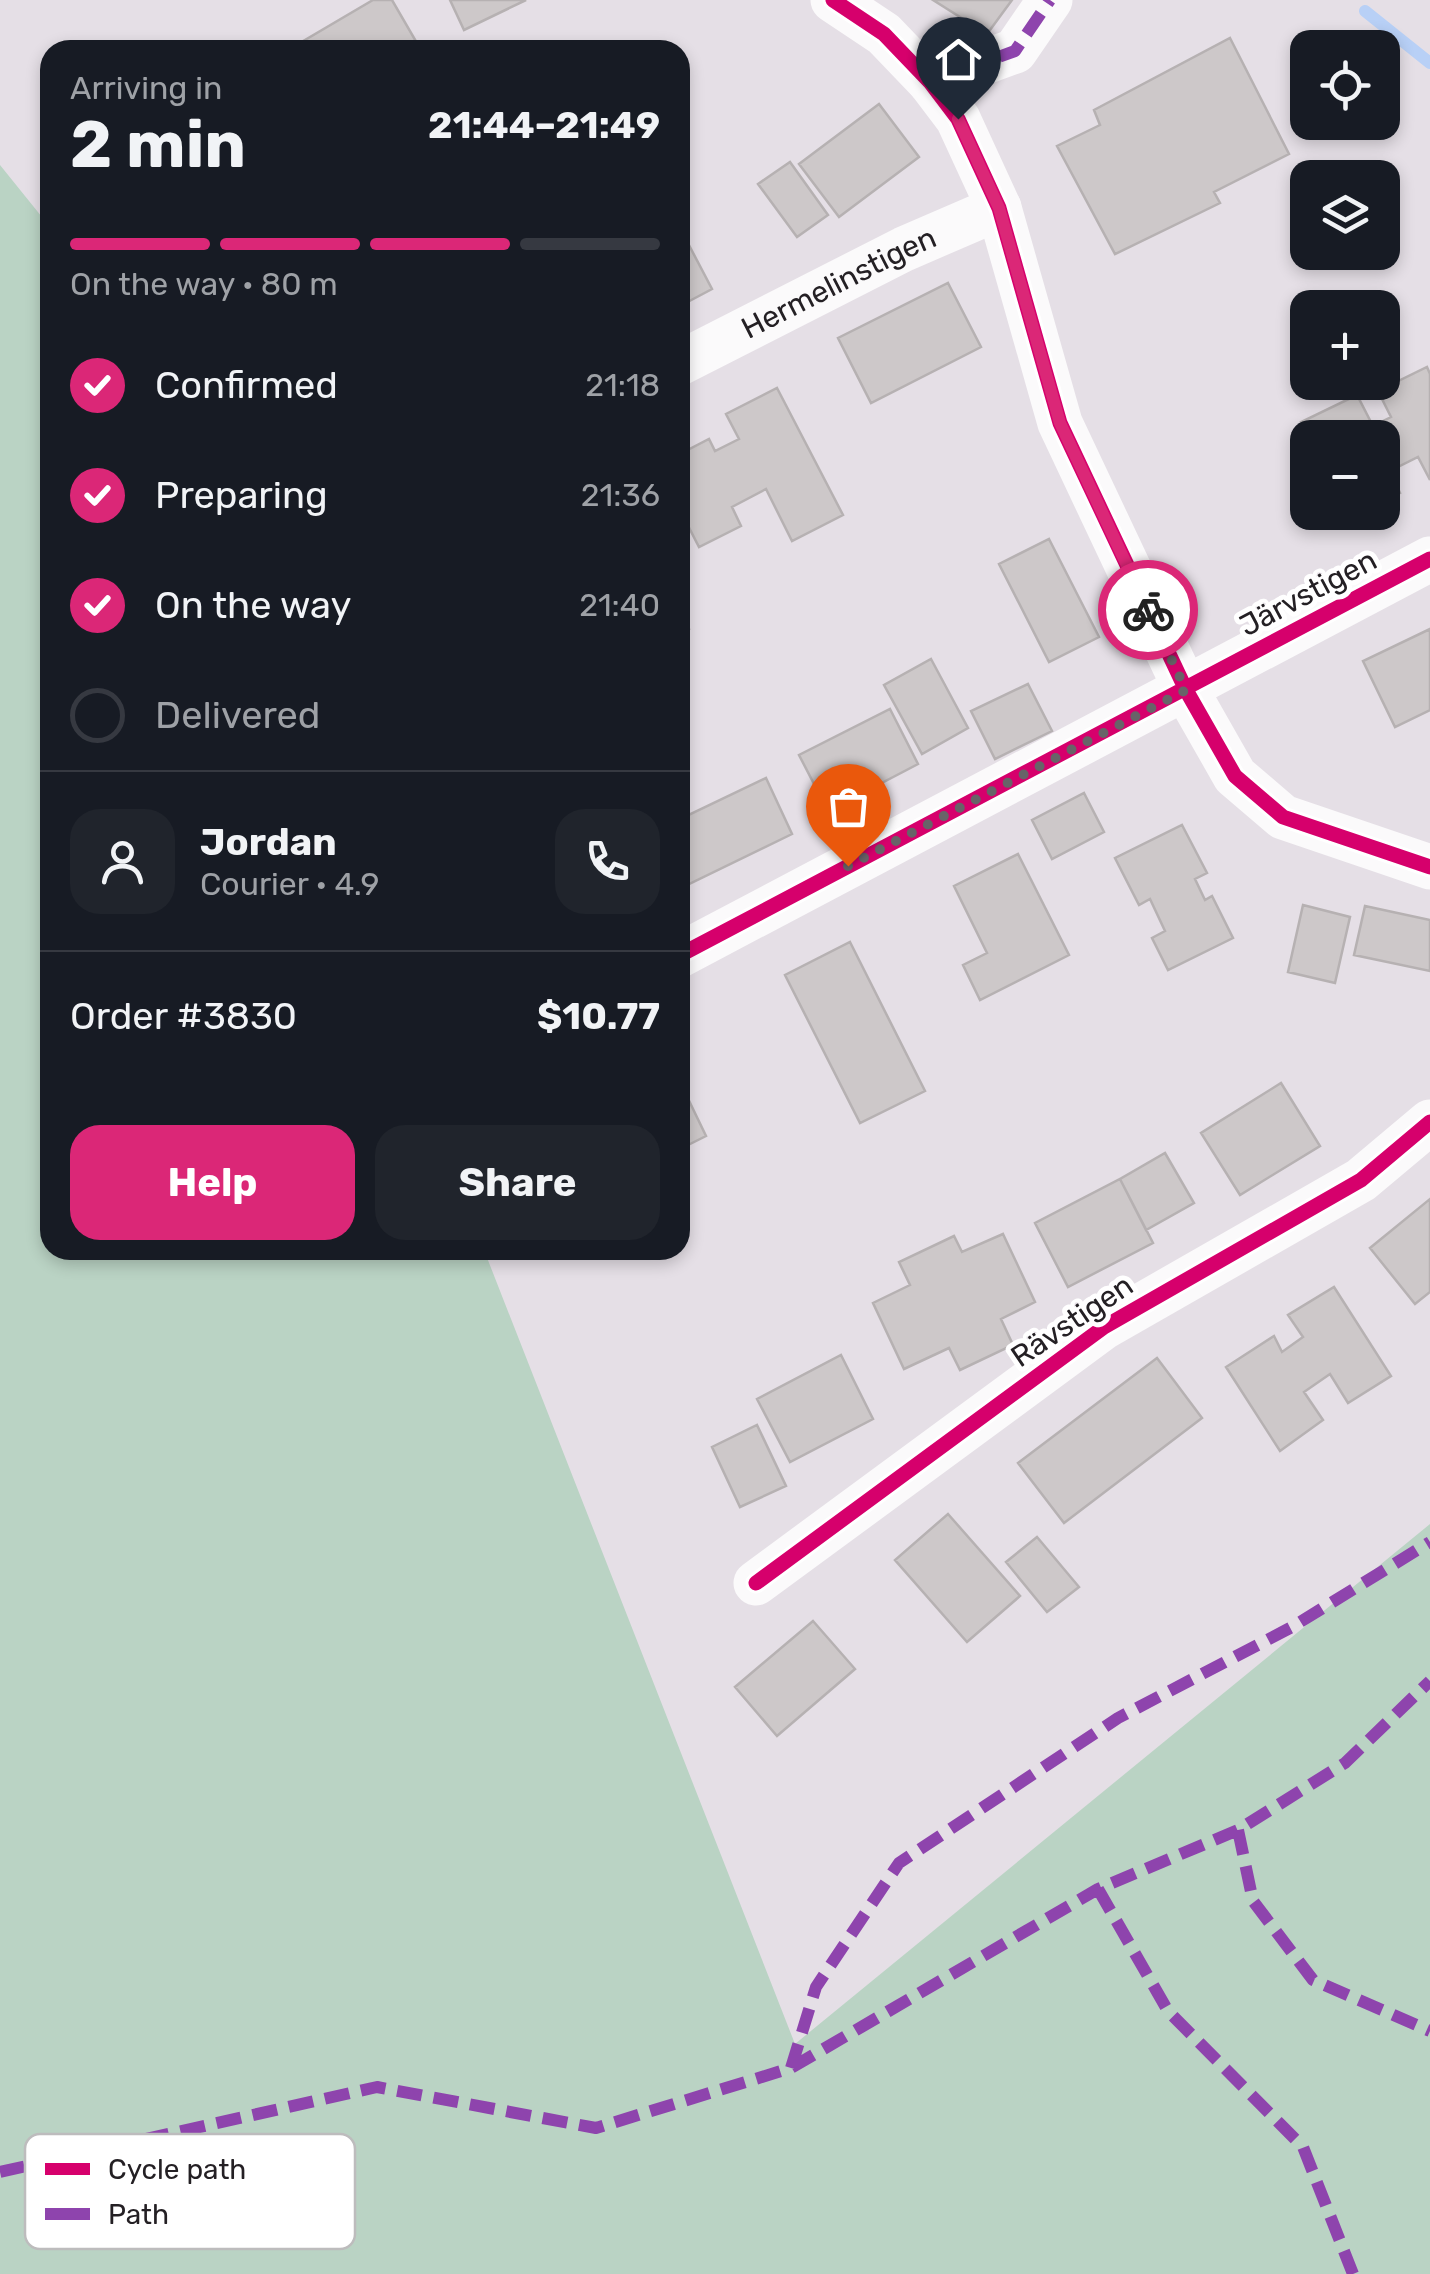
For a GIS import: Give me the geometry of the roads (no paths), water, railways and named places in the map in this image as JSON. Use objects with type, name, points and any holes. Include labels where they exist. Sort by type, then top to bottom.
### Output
[{"type":"street","points":[[833,0],[884,34],[930,82],[958,119],[999,208],[1060,423],[1186,690],[1234,776],[1283,817],[1430,867]]},
{"type":"street","points":[[930,82],[1016,51],[1050,0]]},
{"type":"street","name":"Hermelinstigen","points":[[690,358],[904,249],[999,208]]},
{"type":"street","name":"Järvstigen","points":[[690,950],[1430,559]]},
{"type":"street","name":"Rävstigen","points":[[756,1583],[1104,1327],[1361,1180],[1430,1122]]},
{"type":"waterway","points":[[1365,11],[1430,63]]}]
